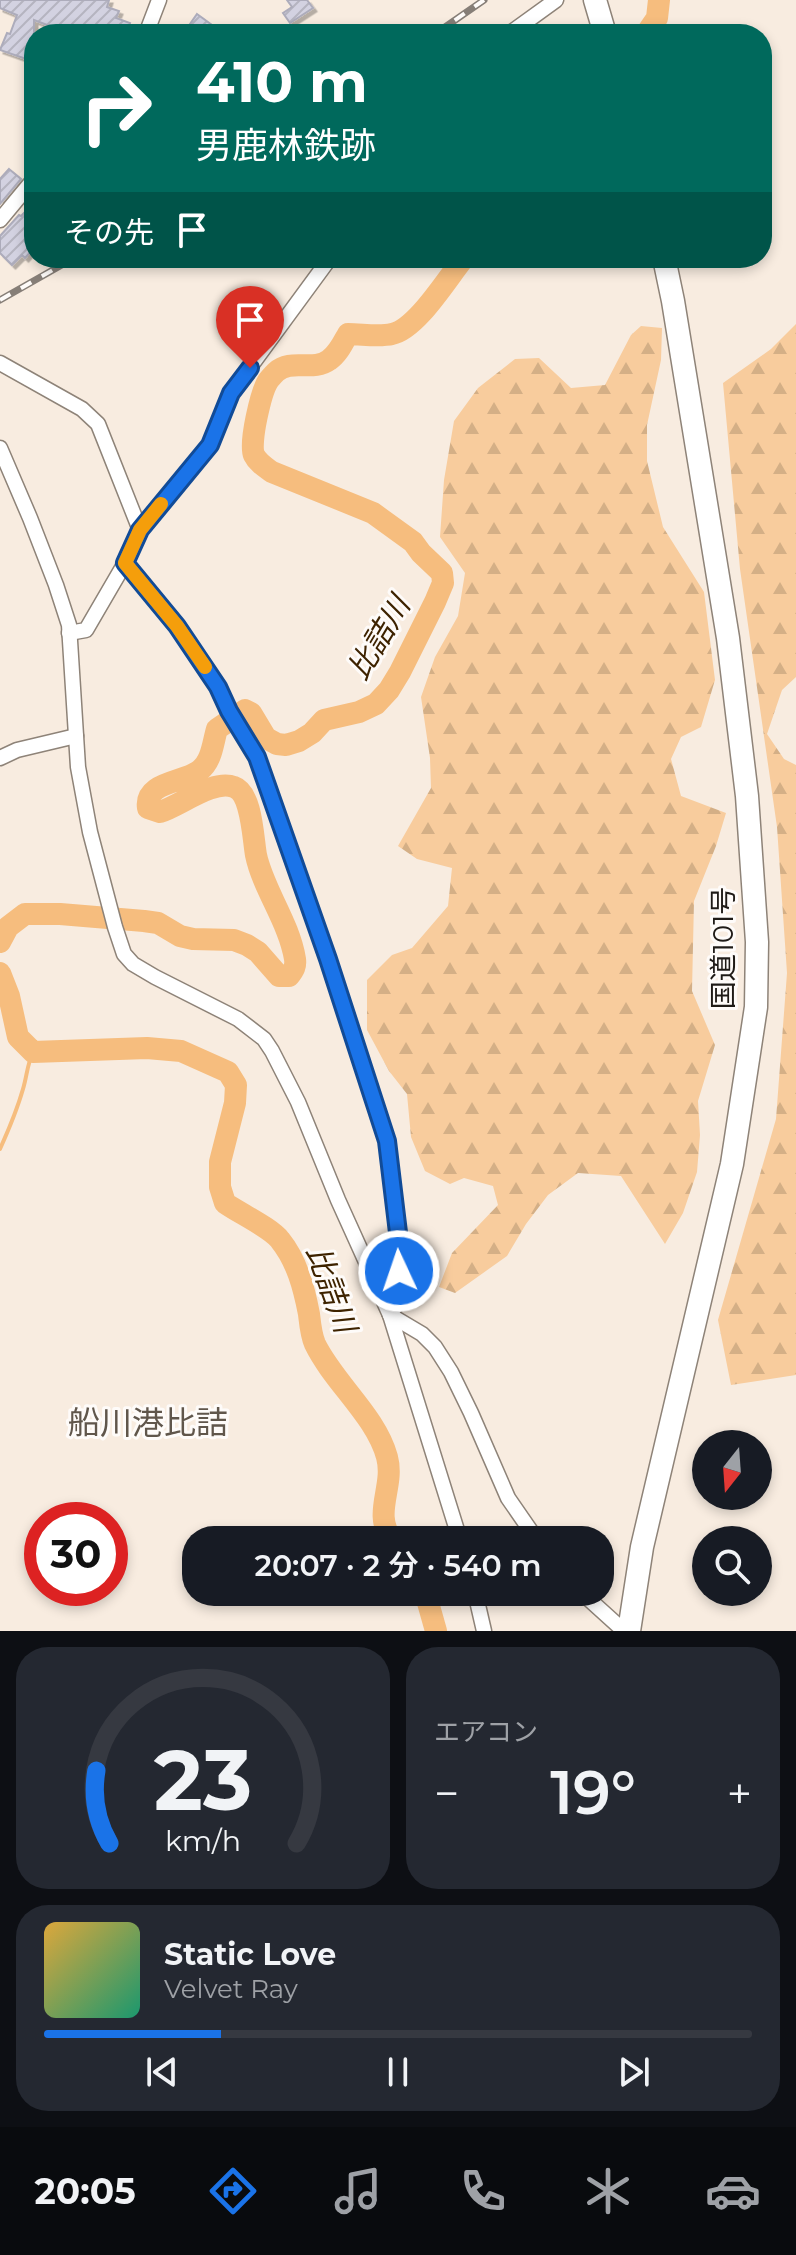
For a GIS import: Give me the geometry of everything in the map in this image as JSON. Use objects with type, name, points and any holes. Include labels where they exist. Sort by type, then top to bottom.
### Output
[{"type":"highway","points":[[595,0],[602,24]]},
{"type":"highway","name":"国道101号","points":[[626,1631],[642,1547],[732,1164],[756,1007],[757,942],[747,796],[730,654],[666,268]]},
{"type":"street","points":[[150,24],[159,0]]},
{"type":"street","points":[[523,24],[556,0]]},
{"type":"street","points":[[0,220],[24,191]]},
{"type":"street","points":[[69,633],[86,630],[125,563],[140,530],[210,445],[231,393],[323,268]]},
{"type":"street","points":[[0,363],[82,409],[98,424],[140,530]]},
{"type":"street","points":[[0,448],[56,585],[69,633],[78,767],[90,832],[124,954],[133,964],[155,977],[238,1019],[264,1039],[272,1051],[298,1102],[390,1315],[455,1526]]},
{"type":"street","points":[[125,563],[177,626],[218,687],[257,757],[328,959],[387,1141],[399,1241],[399,1271],[404,1293],[390,1315]]},
{"type":"street","points":[[0,758],[17,750],[76,736]]},
{"type":"street","points":[[390,1315],[422,1334],[435,1347],[471,1413],[508,1498],[527,1526]]},
{"type":"street","points":[[478,1606],[484,1631]]},
{"type":"street","points":[[597,1606],[626,1631]]},
{"type":"green space","points":[[796,324],[796,677],[782,690],[767,734],[784,759],[796,765],[796,1375],[731,1385],[718,1320],[776,1119],[787,973],[777,827],[740,569],[723,383],[771,349]]},
{"type":"green space","points":[[641,326],[662,328],[661,360],[647,425],[647,461],[663,527],[704,592],[715,680],[701,727],[681,737],[671,759],[681,796],[726,813],[694,901],[692,991],[715,1045],[698,1101],[700,1135],[697,1172],[683,1213],[665,1244],[621,1176],[578,1173],[548,1195],[507,1256],[455,1293],[439,1287],[452,1253],[498,1205],[493,1186],[464,1178],[450,1184],[425,1171],[411,1137],[407,1094],[389,1071],[367,1030],[367,980],[392,955],[412,948],[448,906],[452,868],[417,859],[398,846],[431,788],[421,697],[435,657],[458,616],[465,573],[440,537],[444,480],[454,421],[478,388],[515,359],[539,358],[571,388],[605,385],[631,335]]},
{"type":"building","points":[[0,0],[109,0],[107,7],[119,11],[116,18],[130,23],[45,24],[34,20],[34,24],[24,24],[24,58],[0,50],[17,15],[0,8]]},
{"type":"building","points":[[287,0],[307,0],[313,8],[290,23],[283,13],[292,7]]},
{"type":"building","points":[[197,14],[211,24],[190,24]]},
{"type":"building","points":[[9,169],[21,179],[0,204],[0,179]]},
{"type":"building","points":[[24,213],[24,257],[22,255],[12,265],[0,253],[0,236]]},
{"type":"waterway","name":"比詰川","points":[[653,24],[657,18],[659,0]]},
{"type":"waterway","name":"比詰川","points":[[0,942],[8,927],[25,914],[144,921],[158,923],[180,936],[193,939],[234,940],[258,952],[279,976],[289,976],[292,972],[295,966],[292,945],[259,868],[248,807],[240,791],[234,787],[216,787],[160,812],[148,808],[148,799],[159,788],[200,770],[210,756],[217,729],[245,710],[251,713],[266,738],[286,745],[312,733],[324,720],[359,712],[376,704],[400,672],[435,602],[443,583],[442,573],[413,542],[373,513],[264,467],[254,455],[254,429],[265,387],[276,372],[288,366],[316,365],[329,360],[348,334],[382,335],[402,330],[422,313],[456,268]]},
{"type":"waterway","name":"比詰川","points":[[0,973],[9,996],[18,1037],[33,1052],[147,1048],[181,1051],[228,1072],[236,1085],[235,1103],[220,1162],[220,1187],[225,1203],[276,1235],[291,1257],[302,1285],[315,1344],[382,1442],[389,1468],[385,1526]]},
{"type":"waterway","points":[[0,1149],[18,1104],[33,1052]]},
{"type":"waterway","name":"比詰川","points":[[429,1606],[436,1631]]},
{"type":"railway","points":[[449,24],[484,0]]},
{"type":"railway","points":[[0,300],[56,268]]},
{"type":"slow traffic","points":[[161,504],[140,530],[125,563],[177,626],[205,667]]},
{"type":"district","name":"船川港比詰","points":[[148,1423]]},
{"type":"route","points":[[250,368],[231,393],[210,445],[140,530],[125,563],[177,626],[218,687],[257,757],[328,959],[387,1141],[399,1241],[399,1271]]}]
